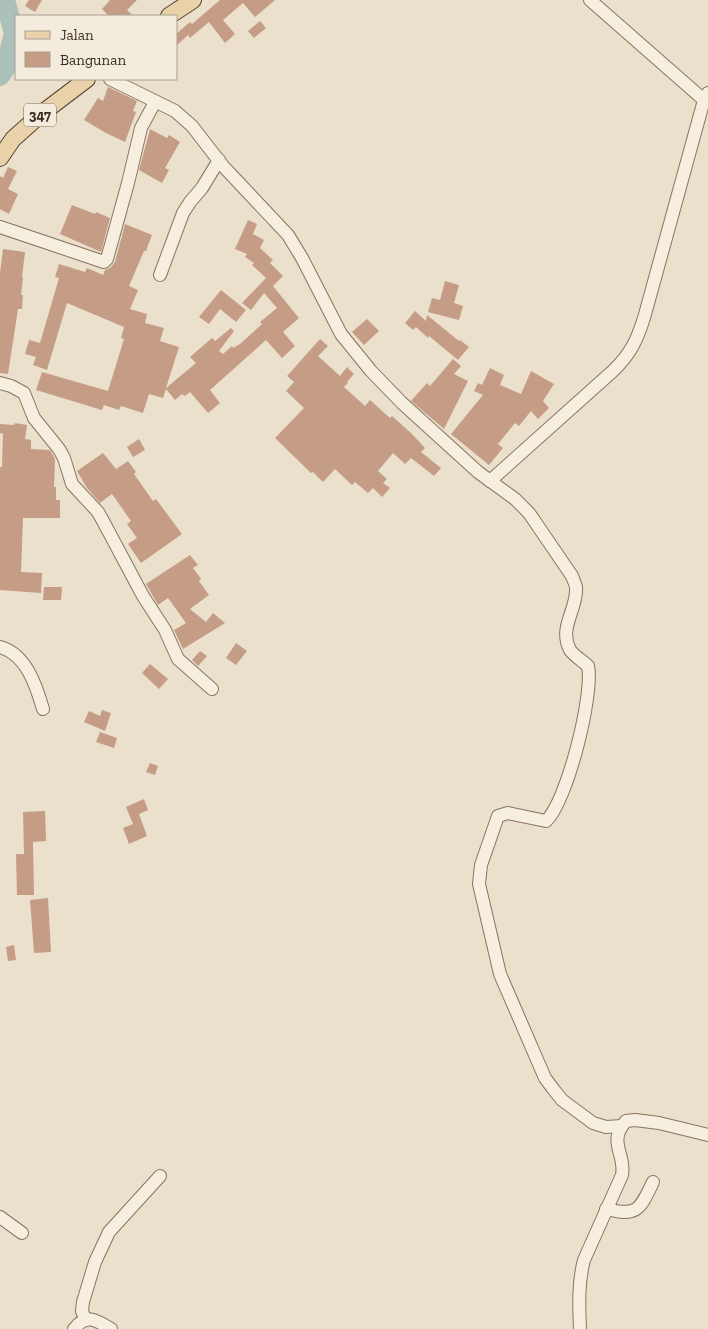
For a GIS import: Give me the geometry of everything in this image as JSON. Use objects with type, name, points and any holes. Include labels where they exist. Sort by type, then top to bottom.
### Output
[{"type":"main road","points":[[170,15],[193,0]]},
{"type":"main road","name":"347","points":[[0,158],[12,139],[86,80]]},
{"type":"street","points":[[490,481],[629,355],[644,318],[706,97],[590,0]]},
{"type":"street","points":[[112,80],[184,118],[192,126],[239,183],[288,235],[341,334],[371,371],[409,410],[478,472],[515,499],[529,513],[572,576],[576,587],[575,602],[566,635],[571,651],[588,666],[589,673],[584,718],[561,796],[554,811],[546,821],[508,813],[498,816],[481,865],[479,884],[500,974],[545,1078],[562,1100],[588,1120],[606,1127],[622,1126]]},
{"type":"street","points":[[0,227],[104,262],[107,258],[128,183],[141,128],[155,102]]},
{"type":"street","points":[[160,275],[183,213],[202,188],[219,160]]},
{"type":"street","points":[[0,383],[12,386],[24,393],[34,418],[64,458],[72,484],[98,512],[143,596],[165,630],[178,659],[212,689]]},
{"type":"street","points":[[0,646],[16,654],[21,659],[38,691],[42,709]]},
{"type":"street","points":[[580,1329],[580,1274],[584,1260],[622,1175],[623,1167],[618,1152],[617,1139],[622,1126],[626,1121],[642,1121],[708,1135]]},
{"type":"street","points":[[85,1319],[82,1311],[83,1302],[102,1245],[109,1232],[160,1176]]},
{"type":"street","points":[[606,1209],[621,1213],[636,1210],[642,1204],[653,1182]]},
{"type":"street","points":[[0,1217],[22,1233]]},
{"type":"street","points":[[74,1329],[79,1322],[85,1319],[92,1319],[109,1328]]},
{"type":"building","points":[[29,0],[42,0],[35,12],[25,6]]},
{"type":"building","points":[[110,0],[137,0],[127,10],[132,15],[108,15],[102,9]]},
{"type":"building","points":[[220,0],[275,0],[255,17],[243,3],[223,20],[235,34],[225,43],[209,22],[190,38],[188,35],[178,44],[178,32],[190,22],[192,24]]},
{"type":"building","points":[[260,21],[266,28],[254,38],[248,31]]},
{"type":"building","points":[[108,87],[137,101],[133,111],[136,112],[125,142],[84,120],[98,98],[103,101]]},
{"type":"building","points":[[150,129],[167,138],[169,135],[180,142],[165,168],[169,170],[162,183],[139,170]]},
{"type":"building","points":[[8,167],[17,171],[8,189],[18,194],[9,214],[0,209],[0,176],[3,178]]},
{"type":"building","points":[[72,205],[110,218],[101,252],[60,234]]},
{"type":"building","points":[[248,220],[257,224],[253,234],[264,240],[260,248],[273,260],[270,263],[283,276],[273,286],[299,318],[283,332],[295,346],[282,358],[266,340],[210,390],[220,403],[208,413],[190,392],[185,396],[182,394],[175,400],[166,389],[163,398],[149,394],[143,413],[121,406],[119,410],[104,405],[102,410],[36,390],[42,372],[108,391],[124,339],[121,338],[124,327],[67,303],[47,370],[33,365],[36,357],[25,354],[29,340],[40,343],[59,278],[55,277],[59,264],[85,272],[87,268],[103,275],[105,270],[110,268],[115,262],[125,224],[152,235],[129,286],[138,290],[130,309],[147,314],[145,323],[164,328],[160,341],[179,347],[166,388],[196,363],[190,357],[212,338],[215,341],[231,328],[234,331],[219,351],[223,354],[232,346],[233,348],[240,344],[262,324],[260,322],[277,308],[264,293],[251,310],[242,303],[266,278],[252,265],[254,263],[245,257],[247,254],[235,249]]},
{"type":"building","points":[[3,249],[25,252],[21,295],[23,295],[22,309],[18,309],[8,374],[0,373],[0,273]]},
{"type":"building","points":[[445,281],[459,285],[454,303],[463,306],[459,320],[428,312],[432,298],[440,300]]},
{"type":"building","points":[[221,290],[246,310],[236,322],[220,309],[209,324],[199,317]]},
{"type":"building","points":[[415,311],[426,321],[427,315],[469,347],[458,360],[429,336],[428,338],[416,327],[413,330],[405,323]]},
{"type":"building","points":[[367,319],[379,331],[364,345],[352,332]]},
{"type":"building","points":[[320,339],[328,346],[318,356],[340,376],[347,367],[354,374],[344,387],[365,406],[370,400],[412,434],[425,448],[421,452],[441,468],[434,476],[411,458],[405,464],[393,453],[378,471],[387,479],[383,483],[390,488],[382,497],[373,488],[368,493],[355,482],[352,485],[335,469],[323,482],[275,438],[304,408],[286,391],[294,382],[287,376]]},
{"type":"building","points":[[453,359],[461,366],[454,374],[468,381],[444,429],[411,401],[427,383],[430,386]]},
{"type":"building","points":[[490,368],[504,375],[500,385],[521,394],[531,371],[554,384],[543,401],[549,408],[538,419],[531,411],[519,426],[515,423],[498,444],[503,448],[489,465],[451,434],[483,395],[474,391],[478,383],[482,385]]},
{"type":"building","points":[[15,423],[27,425],[25,439],[31,440],[31,449],[50,450],[55,459],[54,487],[56,487],[56,500],[60,500],[60,518],[23,518],[21,572],[42,573],[41,593],[0,590],[0,467],[2,467],[3,434],[0,433],[0,424],[14,425]]},
{"type":"building","points":[[139,439],[145,450],[133,457],[127,447]]},
{"type":"building","points":[[103,453],[116,469],[128,461],[136,472],[134,474],[153,501],[156,499],[182,534],[141,563],[128,544],[137,538],[127,524],[131,521],[112,494],[100,503],[87,488],[77,471]]},
{"type":"building","points":[[190,555],[198,565],[193,568],[201,579],[199,581],[209,595],[190,609],[206,622],[213,613],[225,623],[183,649],[174,630],[186,623],[168,598],[158,605],[146,584]]},
{"type":"building","points":[[44,587],[62,587],[61,600],[43,600]]},
{"type":"building","points":[[236,643],[247,651],[236,665],[226,658]]},
{"type":"building","points":[[200,651],[207,656],[198,666],[192,660]]},
{"type":"building","points":[[150,664],[168,679],[159,689],[142,673]]},
{"type":"building","points":[[102,710],[111,713],[105,731],[84,722],[89,711],[100,716]]},
{"type":"building","points":[[100,732],[117,738],[114,748],[96,742]]},
{"type":"building","points":[[150,763],[158,766],[155,775],[146,772]]},
{"type":"building","points":[[144,799],[148,810],[139,814],[147,836],[129,844],[123,828],[133,824],[126,807]]},
{"type":"building","points":[[45,811],[46,841],[33,842],[34,895],[17,895],[16,854],[24,854],[23,812]]},
{"type":"building","points":[[48,898],[51,952],[34,953],[30,900]]},
{"type":"building","points":[[14,945],[16,960],[8,961],[6,947]]},
{"type":"waterway","points":[[0,76],[5,69],[14,33],[5,0]]}]
